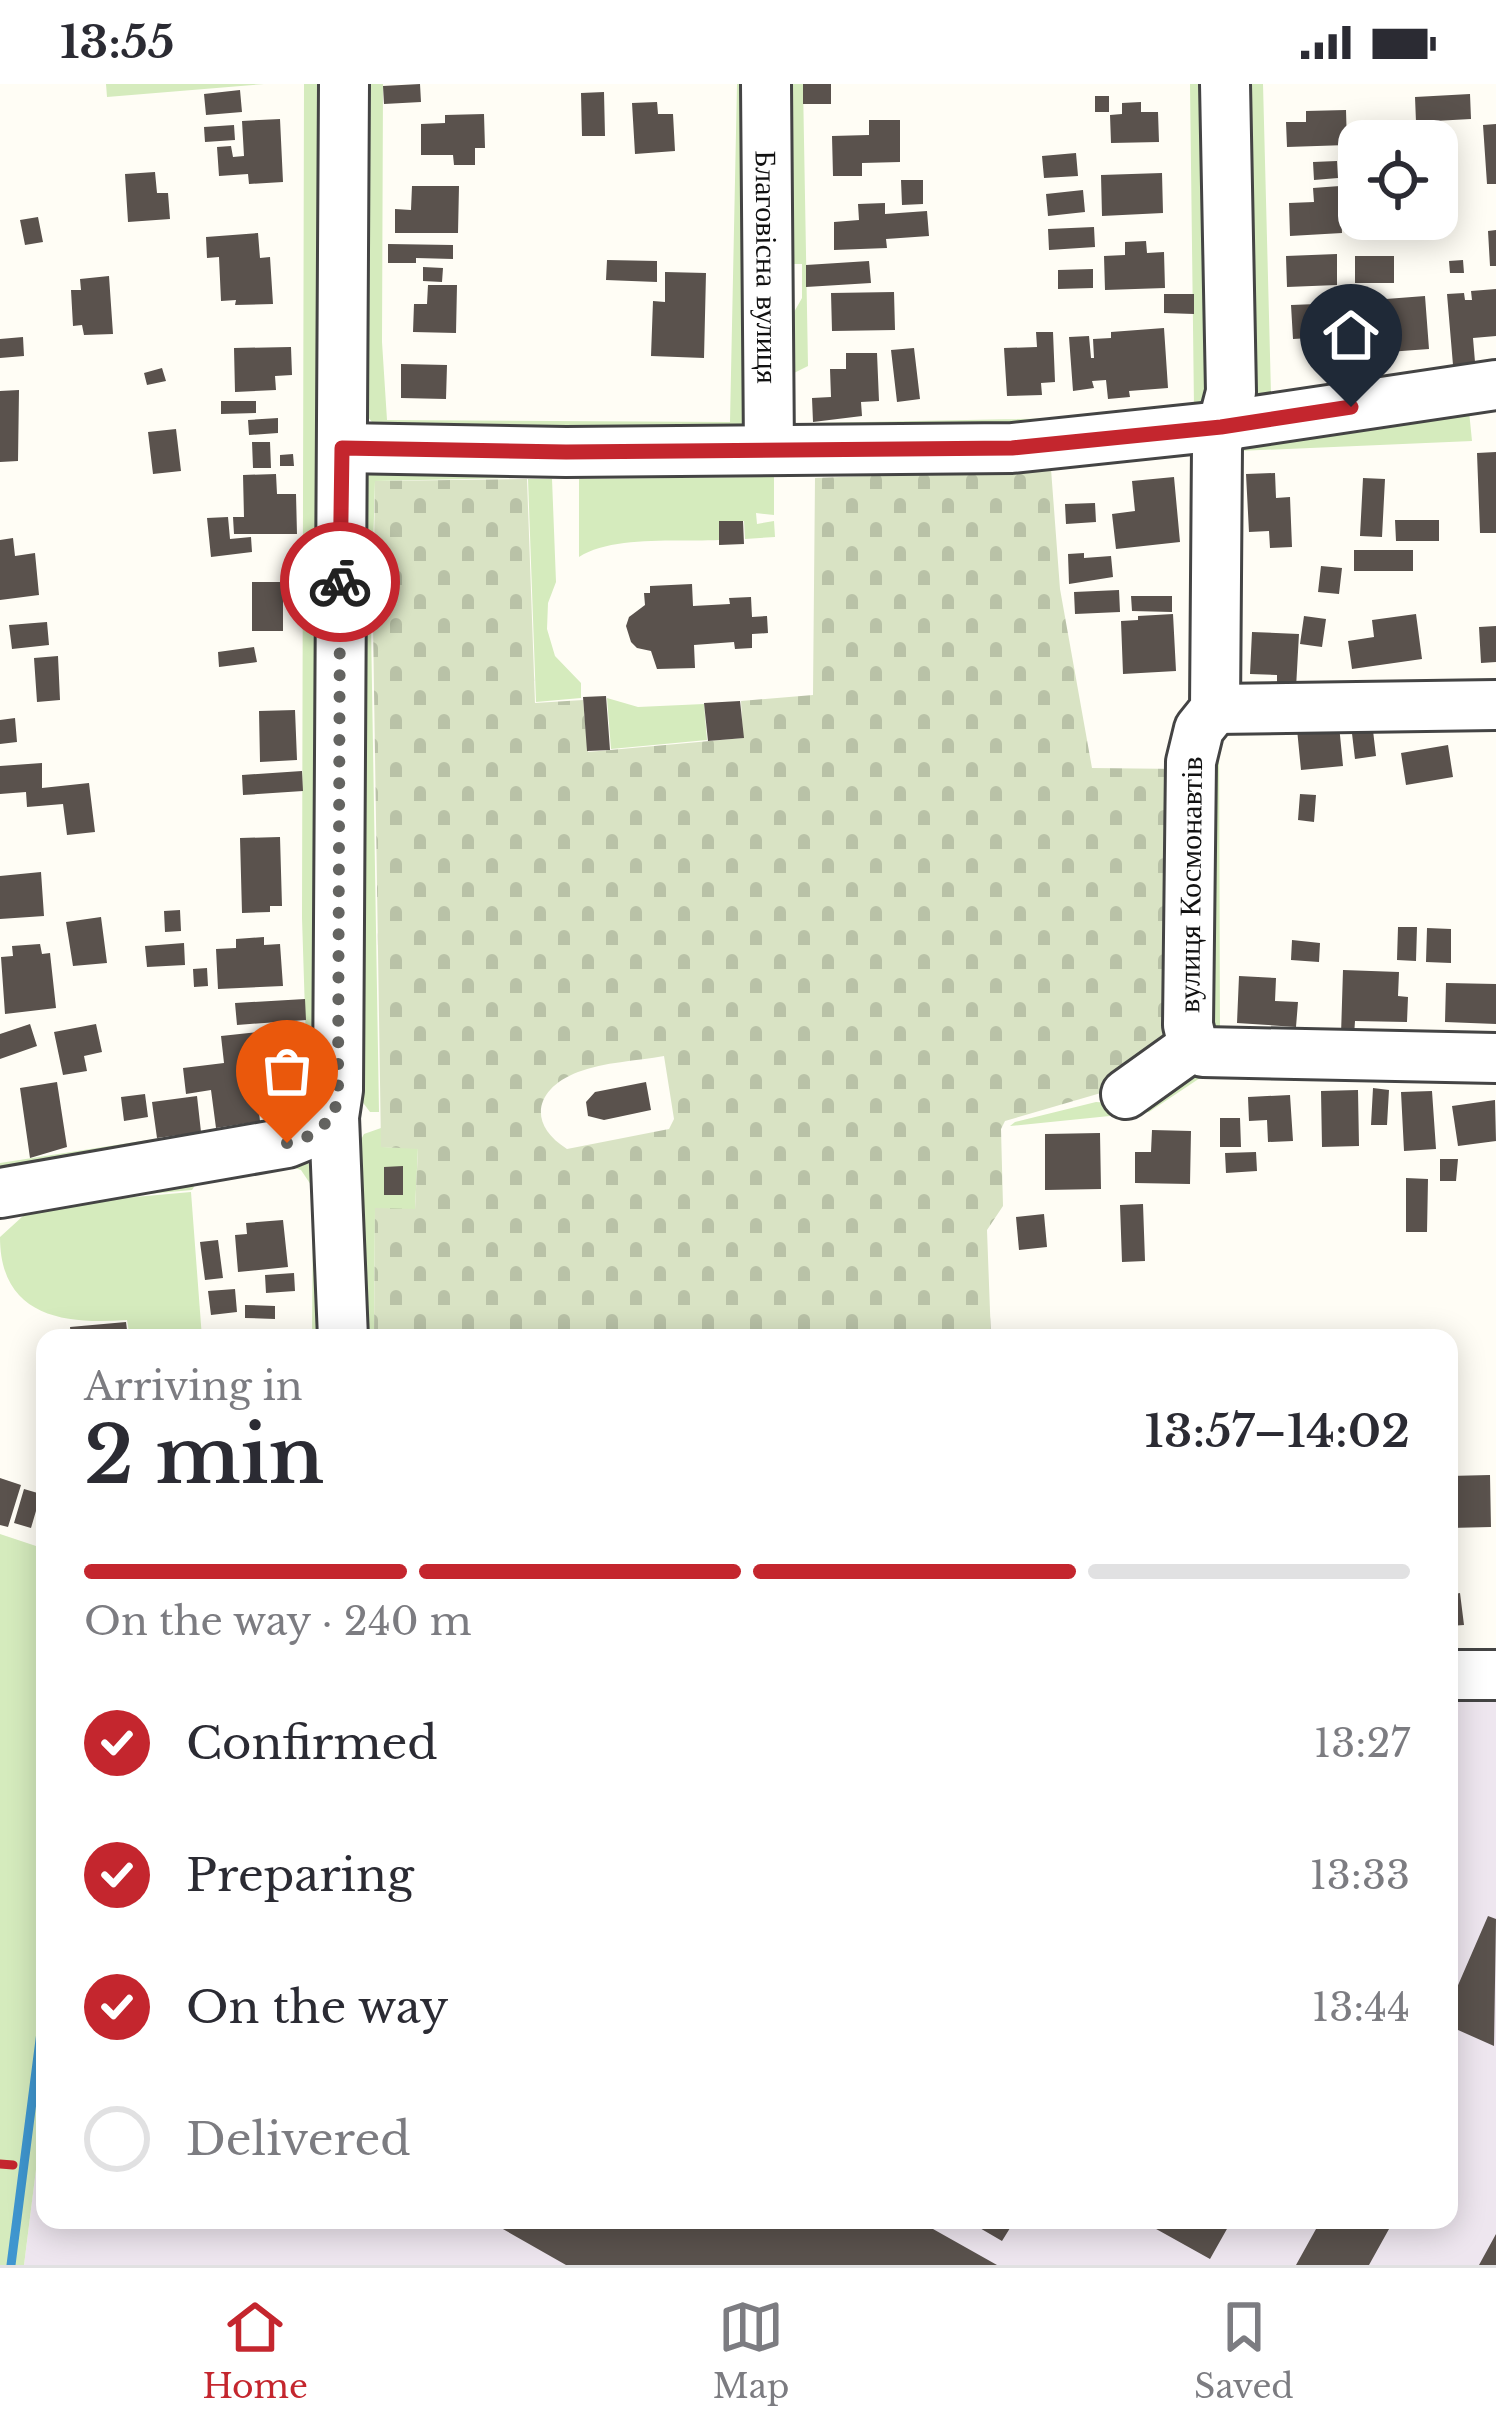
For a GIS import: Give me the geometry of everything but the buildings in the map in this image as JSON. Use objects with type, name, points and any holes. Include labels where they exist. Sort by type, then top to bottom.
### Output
[{"type":"street","points":[[344,84],[334,1117],[344,1329]]},
{"type":"street","name":"Благовісна вулиця","points":[[766,84],[769,450]]},
{"type":"street","name":"вулиця Космонавтів","points":[[1193,1046],[1188,1024],[1190,762],[1199,729],[1215,709],[1216,446],[1231,392],[1225,84]]},
{"type":"street","points":[[342,448],[495,452],[1012,448],[1221,427],[1496,385]]},
{"type":"street","points":[[1215,709],[1496,705]]},
{"type":"street","points":[[1126,1094],[1193,1046],[1198,1051],[1218,1052],[1496,1058]]},
{"type":"street","points":[[0,1192],[287,1143],[304,1139],[334,1117]]},
{"type":"street","points":[[1458,1675],[1496,1676]]},
{"type":"shaded area","points":[[1458,1697],[1496,1698],[1496,2265],[24,2265],[36,2170],[36,2229],[1458,2229]]},
{"type":"green space","points":[[106,84],[264,84],[107,97]]},
{"type":"green space","points":[[304,84],[326,84],[321,1089],[304,1118],[0,1174],[0,1163],[296,1117],[298,1048],[306,1043],[302,918]]},
{"type":"green space","points":[[367,84],[383,84],[382,342],[387,420],[730,422],[737,84],[757,84],[745,426],[376,427],[363,411],[369,219]]},
{"type":"green space","points":[[780,84],[803,84],[808,366],[786,377],[785,328],[802,298],[802,264],[790,264]]},
{"type":"green space","points":[[1190,84],[1213,84],[1207,406],[1111,416],[1014,422],[812,423],[1074,418],[1194,407]]},
{"type":"green space","points":[[1246,84],[1263,84],[1271,394],[1355,380],[1354,385],[1250,400]]},
{"type":"green space","points":[[1469,411],[1472,441],[1238,451],[1239,697],[1227,448]]},
{"type":"green space","points":[[1051,469],[1060,589],[1092,768],[1182,769],[1168,1048],[1118,1088],[1005,1121],[1001,1129],[1003,1206],[987,1230],[991,1329],[374,1329],[375,1208],[415,1209],[418,1149],[381,1147],[375,481],[527,479],[535,703],[583,700],[588,752],[743,738],[741,701],[813,695],[815,478]],"holes":[[[664,1056],[674,1119],[669,1129],[567,1149],[546,1128],[541,1107],[553,1087],[578,1072]]]},
{"type":"green space","points":[[361,471],[512,474],[514,478],[375,481],[371,619],[358,619]]},
{"type":"green space","points":[[774,477],[774,515],[756,513],[757,524],[774,521],[775,537],[745,539],[744,521],[719,521],[719,540],[628,542],[579,557],[579,479]]},
{"type":"green space","points":[[528,479],[552,479],[556,582],[548,603],[547,629],[555,656],[581,683],[581,698],[536,702]]},
{"type":"green space","points":[[359,626],[371,626],[379,1112],[370,1112],[361,1100],[354,720]]},
{"type":"green space","points":[[607,698],[638,707],[704,704],[707,740],[611,749]]},
{"type":"green space","points":[[1219,723],[1220,1034],[1204,1028],[1198,925]]},
{"type":"green space","points":[[1194,1071],[1206,1074],[1149,1112],[1010,1126],[1096,1102],[1141,1105]]},
{"type":"green space","points":[[381,1128],[382,1147],[418,1148],[415,1209],[375,1209],[374,1329],[359,1329],[357,1147],[364,1134]]},
{"type":"green space","points":[[295,1157],[321,1170],[328,1191],[327,1329],[312,1329],[313,1188],[301,1170],[289,1166],[201,1176],[192,1190],[38,1204],[125,1179]]},
{"type":"green space","points":[[191,1192],[201,1329],[128,1329],[127,1320],[59,1317],[23,1299],[3,1263],[0,1237],[34,1206]]},
{"type":"green space","points":[[0,1534],[36,1546],[36,2170],[24,2265],[0,2265]]},
{"type":"waterway","points":[[11,2265],[36,2071]]},
{"type":"railway","points":[[0,2164],[13,2165]]},
{"type":"way so far","points":[[287,1143],[304,1139],[334,1117],[338,1090],[340,582]]},
{"type":"route","points":[[340,582],[342,448],[472,452],[1012,448],[1221,427],[1351,407]]}]
